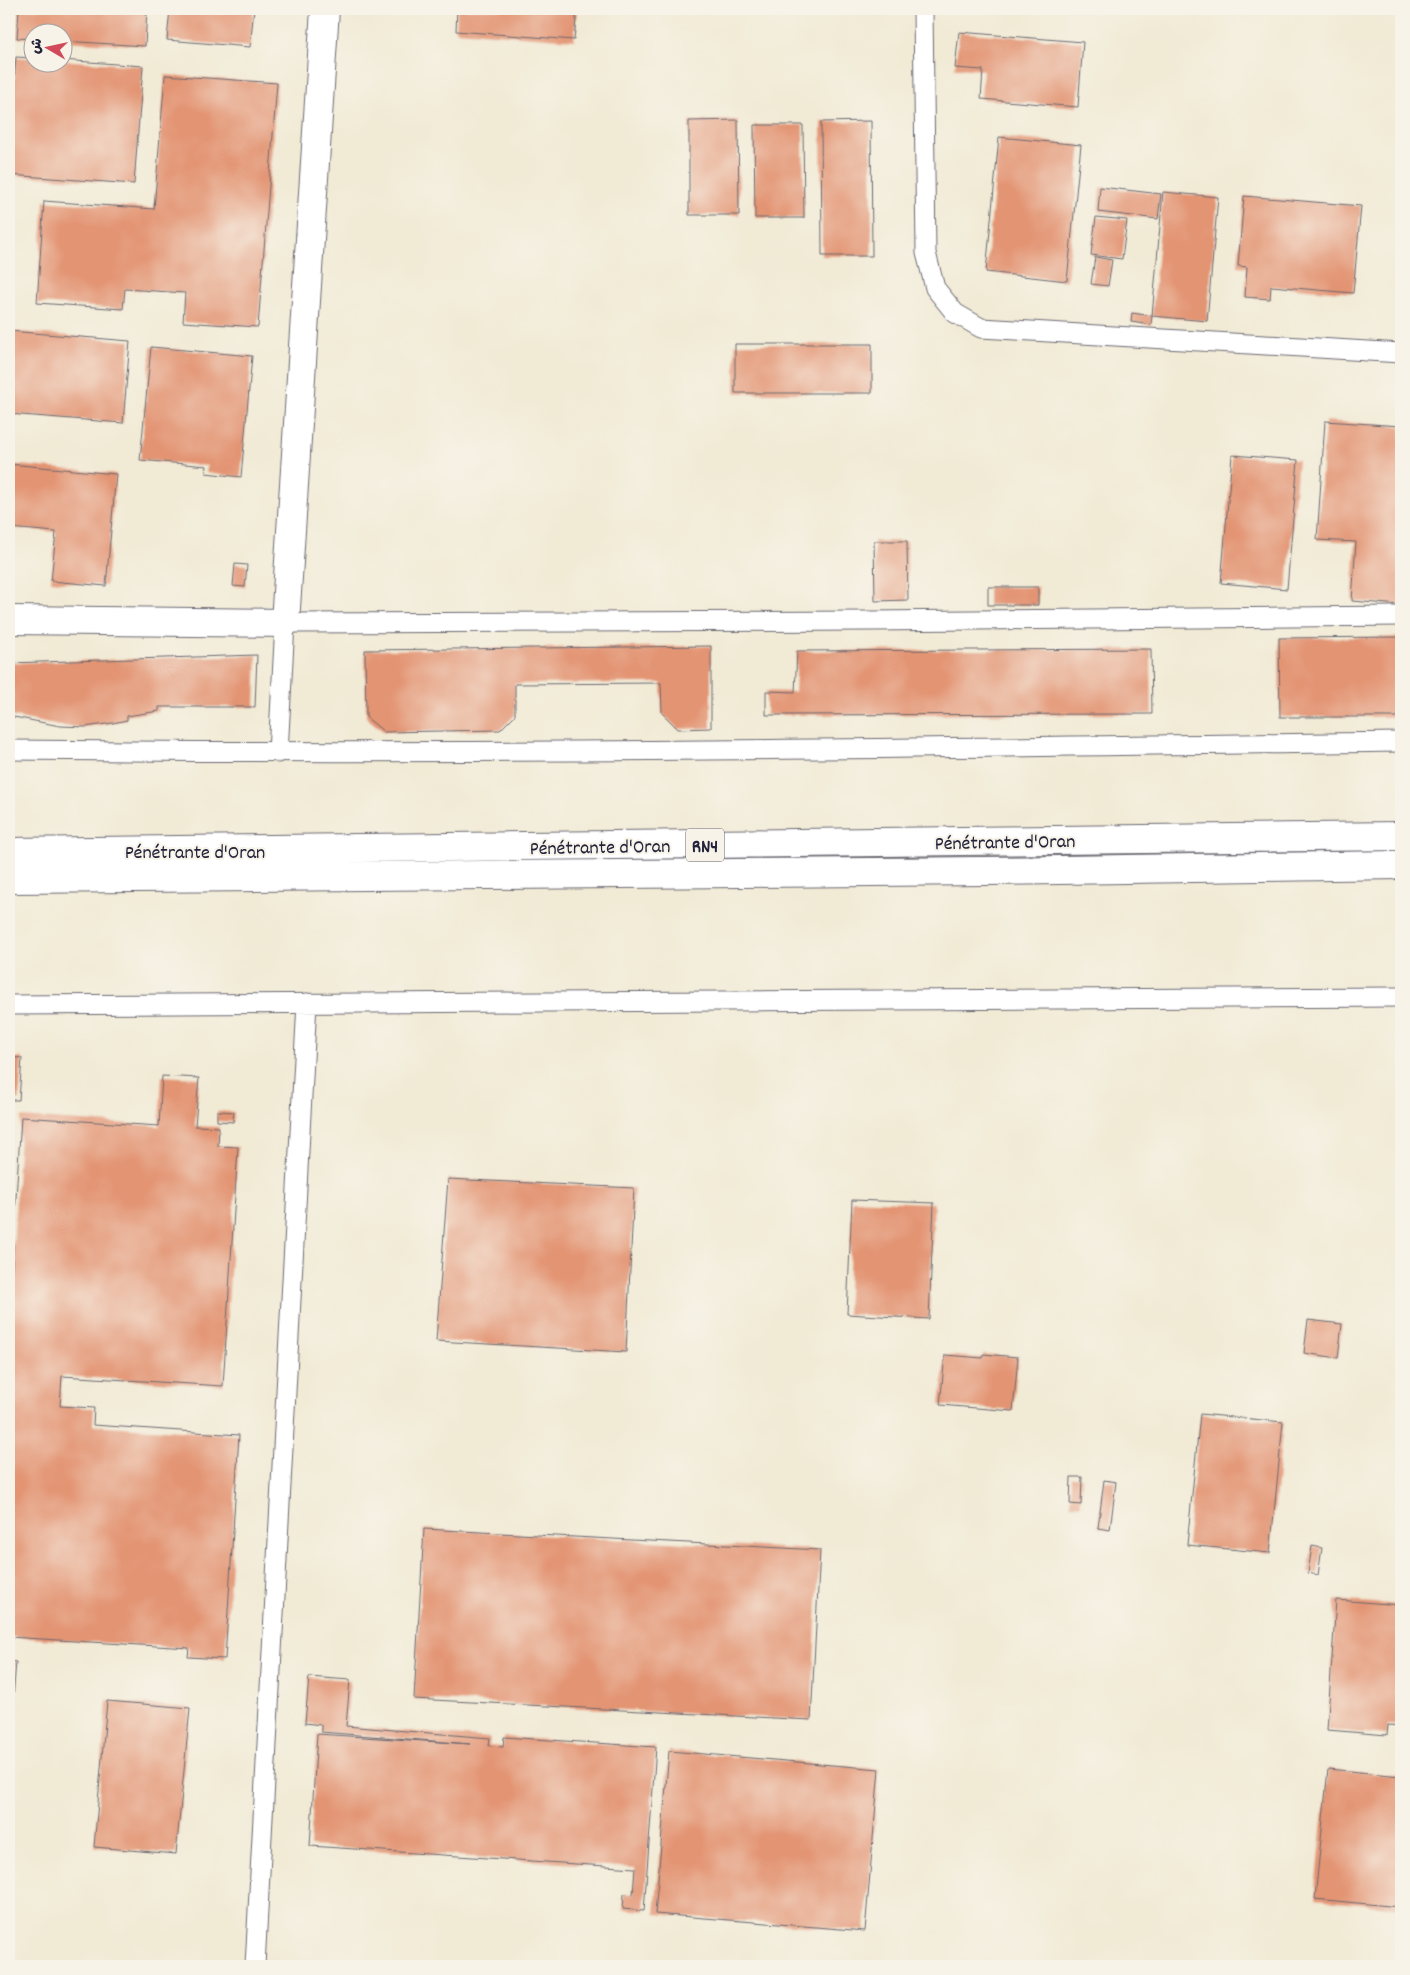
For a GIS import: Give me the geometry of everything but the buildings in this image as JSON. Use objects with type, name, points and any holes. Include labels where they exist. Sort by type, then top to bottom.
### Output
[{"type":"main road","points":[[9,620],[286,623],[325,9]]},
{"type":"main road","name":"Pénétrante d'Oran","points":[[9,852],[1401,836]]},
{"type":"main road","name":"Pénétrante d'Oran","points":[[9,879],[977,872],[1401,865]]},
{"type":"street","points":[[923,9],[926,254],[935,288],[955,313],[981,328],[1401,353]]},
{"type":"street","points":[[278,753],[286,623],[880,621],[1401,616]]},
{"type":"street","points":[[9,750],[278,753],[850,749],[1401,742]]},
{"type":"street","points":[[9,1006],[1401,997]]},
{"type":"street","points":[[255,1966],[307,1003]]}]
